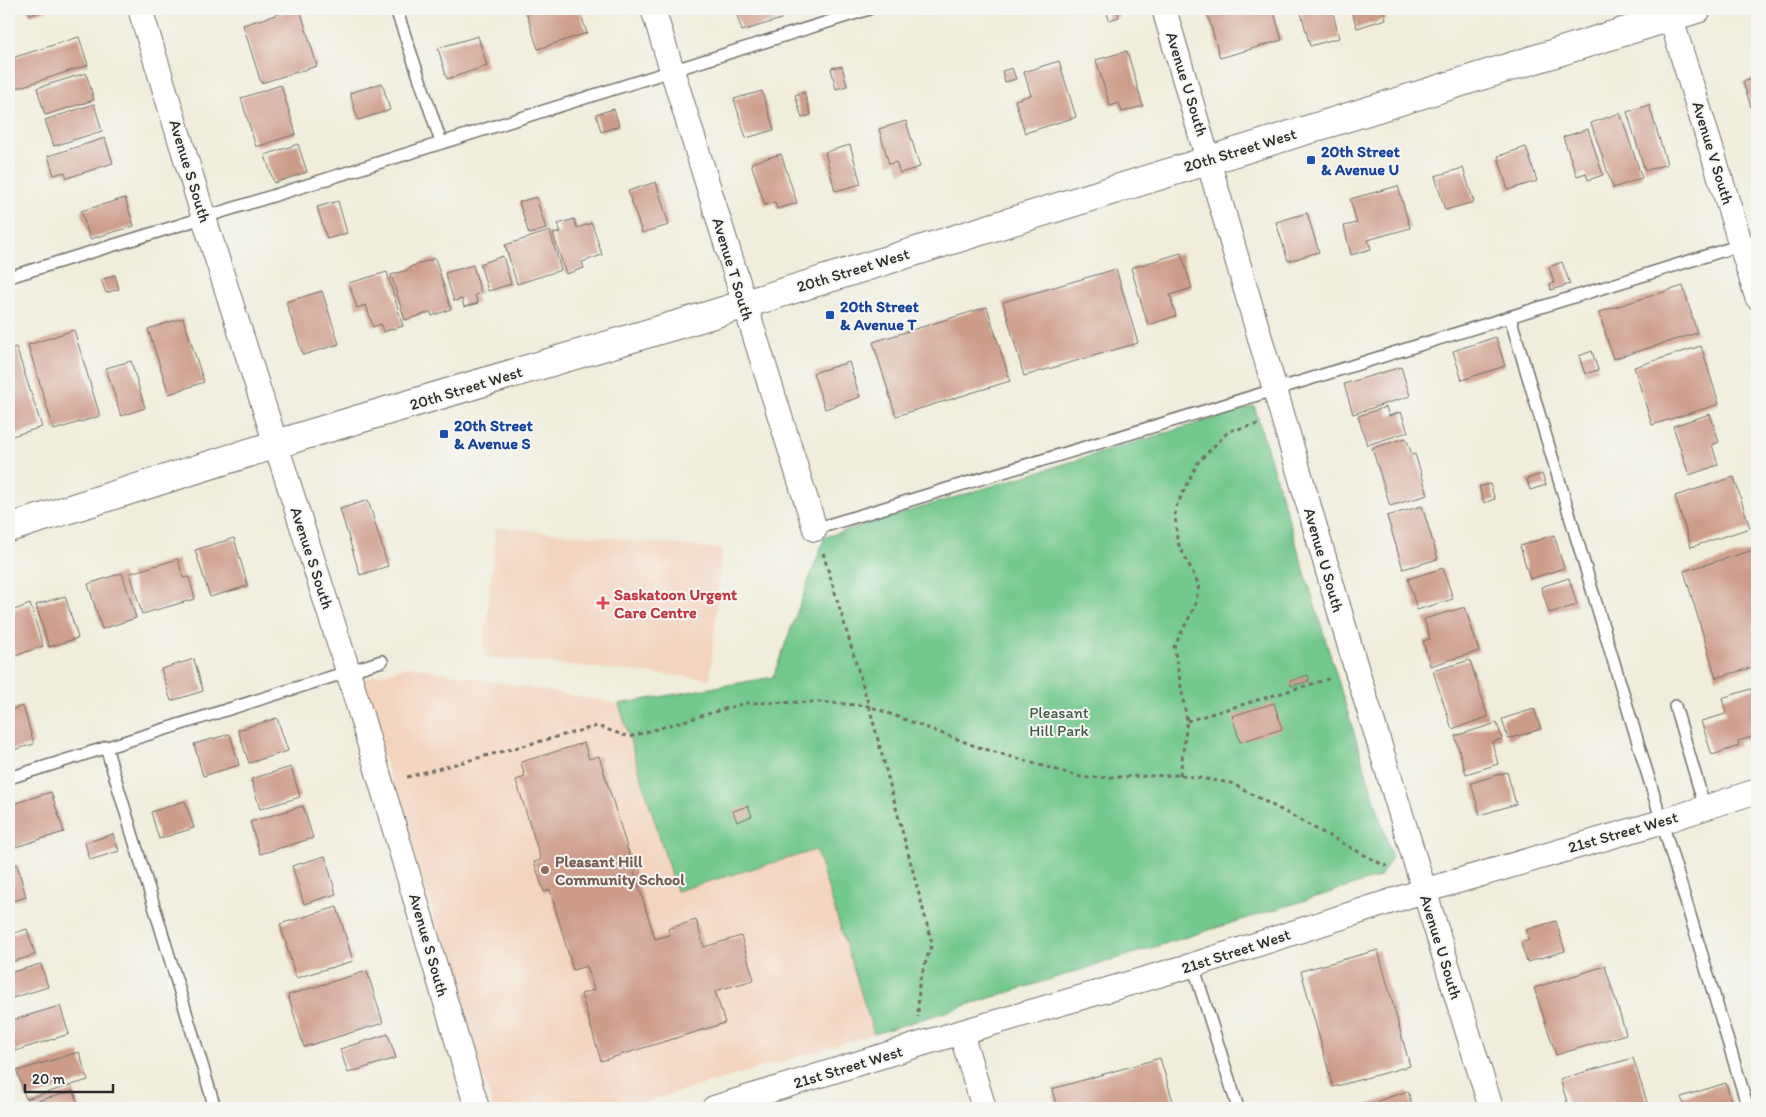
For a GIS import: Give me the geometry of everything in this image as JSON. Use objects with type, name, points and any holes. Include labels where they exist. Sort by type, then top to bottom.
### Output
[{"type":"main road","name":"20th Street West","points":[[9,528],[276,444],[744,304],[1209,160],[1669,13],[1697,9]]},
{"type":"street","name":"Avenue S South","points":[[140,9],[204,218],[348,671],[477,1108]]},
{"type":"street","name":"Avenue T South","points":[[653,9],[815,528]]},
{"type":"street","name":"Avenue U South","points":[[1164,9],[1209,160],[1265,393],[1356,671],[1491,1108]]},
{"type":"street","name":"Avenue V South","points":[[1669,13],[1749,242],[1757,297]]},
{"type":"street","name":"21st Street West","points":[[724,1107],[924,1044],[1193,965],[1423,891],[1661,822],[1757,791]]},
{"type":"street","points":[[961,1033],[984,1108]]},
{"type":"lane","points":[[396,9],[441,142]]},
{"type":"lane","points":[[9,276],[204,218],[869,9]]},
{"type":"lane","points":[[815,528],[1265,393],[1749,242]]},
{"type":"lane","points":[[1510,317],[1748,1108]]},
{"type":"lane","points":[[9,778],[382,661]]},
{"type":"lane","points":[[1675,706],[1705,808]]},
{"type":"lane","points":[[106,748],[215,1108]]},
{"type":"lane","points":[[1193,965],[1238,1108]]},
{"type":"path","points":[[1180,775],[1187,721],[1174,647],[1195,606],[1199,585],[1177,541],[1175,509],[1198,462],[1229,431],[1263,423],[1265,393]]},
{"type":"path","points":[[815,528],[868,706],[932,943],[919,982],[918,1024],[924,1044]]},
{"type":"path","points":[[1187,721],[1340,676]]},
{"type":"path","points":[[417,774],[597,726],[629,738],[745,703],[820,702],[868,706],[978,747],[1084,778],[1180,775],[1231,784],[1385,866],[1397,862],[1415,861]]},
{"type":"shaded area","name":"Saskatoon Urgent Care Centre","points":[[496,527],[722,549],[710,679],[483,657]]},
{"type":"shaded area","name":"Pleasant Hill Community School","points":[[410,666],[619,704],[676,891],[816,850],[874,1034],[625,1108],[493,1108],[360,680]]},
{"type":"green space","name":"Pleasant Hill Park","points":[[1254,406],[1392,857],[1380,877],[874,1034],[816,850],[676,891],[619,704],[773,677],[825,537]]},
{"type":"building","points":[[28,9],[50,9],[30,15]]},
{"type":"building","points":[[300,9],[317,66],[261,83],[243,25]]},
{"type":"building","points":[[525,9],[579,9],[587,33],[538,49]]},
{"type":"building","points":[[735,9],[778,9],[781,19],[742,31]]},
{"type":"building","points":[[1106,9],[1117,9],[1119,17],[1109,20]]},
{"type":"building","points":[[1218,9],[1273,9],[1282,40],[1220,58],[1207,12]]},
{"type":"building","points":[[1300,9],[1332,9],[1339,38],[1310,46]]},
{"type":"building","points":[[1351,9],[1383,9],[1386,19],[1357,28]]},
{"type":"building","points":[[478,36],[487,66],[447,79],[438,48]]},
{"type":"building","points":[[79,37],[88,65],[17,88],[9,59]]},
{"type":"building","points":[[1127,51],[1143,106],[1122,112],[1119,103],[1110,106],[1096,60]]},
{"type":"building","points":[[1059,61],[1076,117],[1025,133],[1015,100],[1031,95],[1024,72]]},
{"type":"building","points":[[842,66],[847,86],[836,89],[831,68]]},
{"type":"building","points":[[1012,68],[1016,79],[1005,82],[1002,71]]},
{"type":"building","points":[[86,73],[94,100],[45,115],[37,88]]},
{"type":"building","points":[[1757,77],[1757,126],[1743,82]]},
{"type":"building","points":[[382,83],[390,110],[358,120],[350,93]]},
{"type":"building","points":[[281,85],[296,134],[256,147],[241,98]]},
{"type":"building","points":[[762,91],[774,130],[746,138],[734,99]]},
{"type":"building","points":[[804,92],[811,115],[802,118],[795,95]]},
{"type":"building","points":[[94,104],[102,131],[54,146],[45,120]]},
{"type":"building","points":[[1649,105],[1667,164],[1645,171],[1627,112]]},
{"type":"building","points":[[614,109],[619,126],[601,132],[596,114]]},
{"type":"building","points":[[1620,113],[1642,178],[1613,188],[1591,123]]},
{"type":"building","points":[[906,121],[920,167],[900,173],[896,162],[889,164],[879,129]]},
{"type":"building","points":[[1588,129],[1603,175],[1588,180],[1586,173],[1577,176],[1563,137]]},
{"type":"building","points":[[105,138],[113,163],[67,178],[65,172],[54,175],[48,156]]},
{"type":"building","points":[[298,144],[307,172],[274,183],[265,155]]},
{"type":"building","points":[[850,145],[861,184],[835,191],[825,152]]},
{"type":"building","points":[[1526,147],[1537,181],[1508,190],[1498,156]]},
{"type":"building","points":[[781,154],[797,203],[777,209],[775,202],[765,205],[751,163]]},
{"type":"building","points":[[1463,168],[1474,202],[1445,210],[1435,176]]},
{"type":"building","points":[[656,182],[669,225],[642,233],[628,191]]},
{"type":"building","points":[[1398,186],[1410,228],[1368,240],[1371,249],[1351,255],[1344,226],[1357,223],[1350,199]]},
{"type":"building","points":[[536,197],[546,229],[529,234],[519,202]]},
{"type":"building","points":[[125,198],[134,226],[90,239],[81,211]]},
{"type":"building","points":[[338,201],[347,233],[327,239],[317,207]]},
{"type":"building","points":[[1307,213],[1319,252],[1288,261],[1276,222]]},
{"type":"building","points":[[574,219],[577,228],[592,223],[602,255],[582,262],[584,268],[566,274],[553,234],[561,232],[558,224]]},
{"type":"building","points":[[550,231],[561,270],[517,284],[505,245]]},
{"type":"building","points":[[1181,253],[1192,288],[1170,295],[1176,316],[1148,325],[1131,268]]},
{"type":"building","points":[[503,256],[511,284],[488,291],[480,264]]},
{"type":"building","points":[[435,258],[451,309],[432,316],[431,312],[405,320],[391,275]]},
{"type":"building","points":[[1562,262],[1570,284],[1551,290],[1550,284],[1554,283],[1549,267]]},
{"type":"building","points":[[473,265],[481,293],[475,295],[478,303],[464,307],[462,299],[454,301],[445,273]]},
{"type":"building","points":[[1116,269],[1138,343],[1024,376],[1003,302]]},
{"type":"building","points":[[387,272],[403,326],[383,332],[381,324],[373,327],[366,305],[357,308],[349,283]]},
{"type":"building","points":[[115,275],[119,289],[106,293],[101,280]]},
{"type":"building","points":[[1683,286],[1697,333],[1613,359],[1599,312]]},
{"type":"building","points":[[322,291],[339,344],[303,355],[286,302]]},
{"type":"building","points":[[987,307],[1010,381],[896,416],[873,342]]},
{"type":"building","points":[[183,318],[204,382],[169,394],[148,329]]},
{"type":"building","points":[[74,330],[100,416],[54,430],[28,345]]},
{"type":"building","points":[[1496,337],[1505,366],[1462,380],[1453,351]]},
{"type":"building","points":[[1701,346],[1719,404],[1652,425],[1634,367]]},
{"type":"building","points":[[16,347],[42,427],[9,437],[9,349]]},
{"type":"building","points":[[1592,351],[1598,370],[1585,374],[1579,356]]},
{"type":"building","points":[[131,361],[145,408],[121,416],[106,368]]},
{"type":"building","points":[[849,362],[860,397],[825,409],[813,373]]},
{"type":"building","points":[[1401,367],[1410,396],[1353,414],[1344,384]]},
{"type":"building","points":[[1386,407],[1389,416],[1401,412],[1408,432],[1367,445],[1358,416]]},
{"type":"building","points":[[1710,414],[1719,442],[1712,445],[1718,465],[1689,475],[1673,426]]},
{"type":"building","points":[[1406,438],[1412,455],[1415,454],[1428,495],[1390,506],[1372,448]]},
{"type":"building","points":[[1542,474],[1546,485],[1530,490],[1527,479]]},
{"type":"building","points":[[1734,477],[1750,528],[1691,547],[1675,496]]},
{"type":"building","points":[[1490,484],[1495,499],[1484,503],[1479,487]]},
{"type":"building","points":[[368,500],[388,566],[360,575],[340,509]]},
{"type":"building","points":[[1422,506],[1438,559],[1403,569],[1387,516]]},
{"type":"building","points":[[1554,535],[1564,568],[1530,579],[1520,546]]},
{"type":"building","points":[[234,538],[248,586],[210,597],[195,550]]},
{"type":"building","points":[[1757,549],[1757,666],[1716,678],[1684,571]]},
{"type":"building","points":[[178,559],[183,578],[189,577],[195,599],[142,614],[130,573]]},
{"type":"building","points":[[1443,568],[1453,599],[1417,610],[1408,579]]},
{"type":"building","points":[[122,573],[136,618],[102,629],[88,584]]},
{"type":"building","points":[[1569,578],[1577,605],[1549,613],[1541,587]]},
{"type":"building","points":[[65,596],[78,638],[49,647],[36,605]]},
{"type":"building","points":[[30,604],[43,646],[15,656],[9,634],[9,612]]},
{"type":"building","points":[[1465,607],[1479,651],[1430,666],[1423,641],[1430,639],[1424,619]]},
{"type":"building","points":[[194,659],[203,691],[171,701],[161,669]]},
{"type":"building","points":[[1470,660],[1488,717],[1452,729],[1433,671]]},
{"type":"building","points":[[1308,675],[1309,681],[1291,686],[1290,681]]},
{"type":"building","points":[[1757,687],[1757,739],[1752,740],[1752,737],[1738,741],[1739,746],[1712,755],[1701,721],[1726,714],[1722,698]]},
{"type":"building","points":[[1274,703],[1282,729],[1240,742],[1232,716]]},
{"type":"building","points":[[23,706],[34,744],[10,751],[9,710]]},
{"type":"building","points":[[1534,709],[1541,729],[1508,739],[1502,719]]},
{"type":"building","points":[[277,718],[288,751],[249,763],[238,730]]},
{"type":"building","points":[[1497,723],[1502,739],[1492,742],[1498,764],[1466,774],[1455,736]]},
{"type":"building","points":[[230,734],[239,765],[203,776],[194,744]]},
{"type":"building","points":[[584,743],[589,759],[599,756],[655,939],[670,935],[668,929],[696,920],[704,947],[741,936],[754,980],[715,991],[725,1023],[601,1061],[581,994],[594,990],[587,966],[573,970],[550,890],[544,892],[534,862],[541,860],[516,780],[525,777],[521,762]]},
{"type":"building","points":[[291,767],[300,797],[260,809],[251,779]]},
{"type":"building","points":[[1507,772],[1516,804],[1480,815],[1471,783]]},
{"type":"building","points":[[51,792],[64,832],[9,849],[9,805]]},
{"type":"building","points":[[185,801],[194,828],[159,839],[151,812]]},
{"type":"building","points":[[303,806],[313,838],[260,854],[250,822]]},
{"type":"building","points":[[748,806],[752,816],[737,822],[733,811]]},
{"type":"building","points":[[113,834],[119,851],[90,860],[85,843]]},
{"type":"building","points":[[325,856],[336,894],[304,904],[292,866]]},
{"type":"building","points":[[17,864],[26,897],[9,902],[9,867]]},
{"type":"building","points":[[337,907],[353,961],[296,978],[280,924]]},
{"type":"building","points":[[1556,921],[1565,951],[1527,962],[1521,943],[1529,940],[1526,930]]},
{"type":"building","points":[[27,929],[35,955],[9,963],[9,935]]},
{"type":"building","points":[[1378,950],[1410,1066],[1333,1087],[1301,971]]},
{"type":"building","points":[[41,964],[48,987],[9,999],[9,973]]},
{"type":"building","points":[[1605,966],[1626,1034],[1556,1055],[1534,988]]},
{"type":"building","points":[[367,971],[383,1023],[304,1047],[288,995]]},
{"type":"building","points":[[60,1006],[69,1034],[15,1051],[9,1030],[9,1021]]},
{"type":"building","points":[[388,1034],[396,1058],[348,1073],[340,1049]]},
{"type":"building","points":[[79,1052],[88,1080],[26,1099],[17,1071]]},
{"type":"building","points":[[1160,1058],[1175,1108],[1057,1108],[1052,1089]]},
{"type":"building","points":[[1633,1058],[1647,1102],[1626,1108],[1569,1108],[1560,1079]]},
{"type":"building","points":[[1726,1083],[1733,1108],[1685,1108],[1681,1097]]},
{"type":"building","points":[[74,1091],[79,1108],[31,1108],[30,1103]]},
{"type":"building","points":[[1408,1091],[1413,1108],[1357,1108]]},
{"type":"place","name":"20th Street & Avenue U","points":[[1311,160]]},
{"type":"place","name":"20th Street & Avenue T","points":[[830,315]]},
{"type":"place","name":"20th Street & Avenue S","points":[[444,434]]},
{"type":"place","name":"Saskatoon Urgent Care Centre","points":[[603,603]]},
{"type":"place","name":"Pleasant Hill Community School","points":[[545,870]]}]
